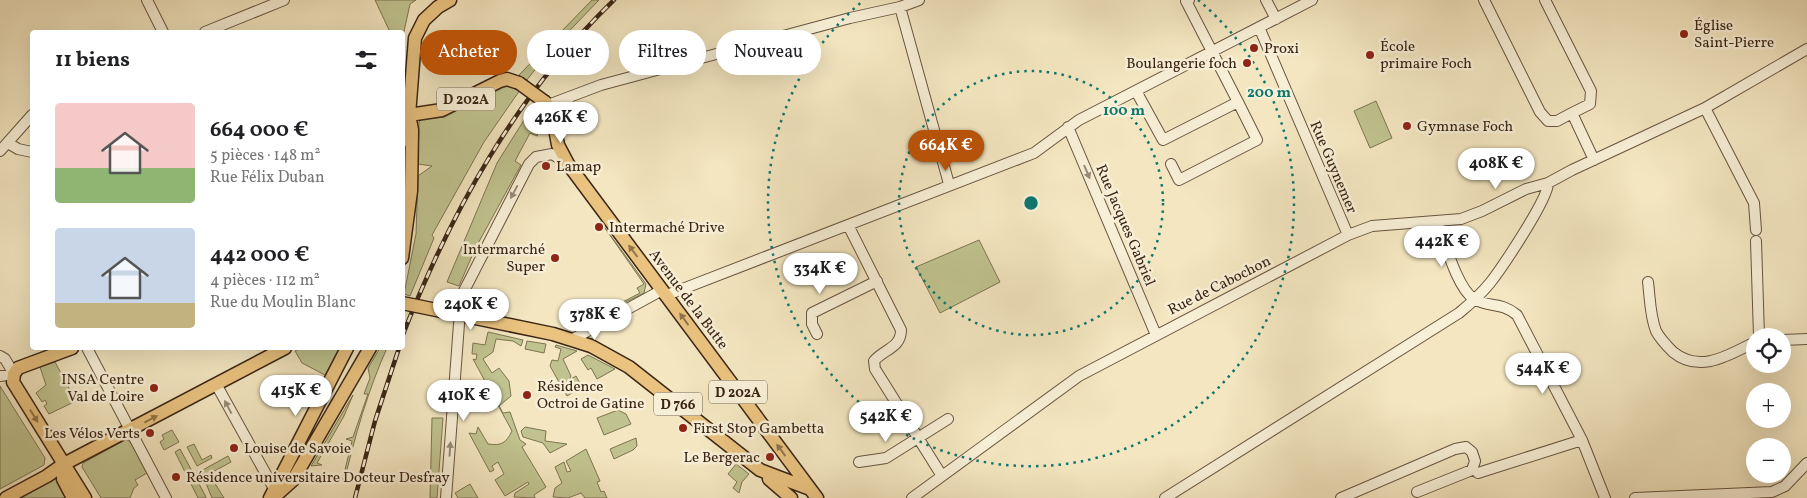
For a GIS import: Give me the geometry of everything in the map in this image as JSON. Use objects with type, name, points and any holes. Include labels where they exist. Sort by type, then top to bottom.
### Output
[{"type":"main road","points":[[405,236],[411,191],[412,130],[406,115],[415,38],[424,20],[438,7],[450,0]]},
{"type":"main road","name":"D 202A","points":[[406,115],[442,110],[500,81],[514,80],[550,111]]},
{"type":"main road","name":"Avenue de la Butte","points":[[550,111],[558,145],[568,164],[813,494]]},
{"type":"main road","name":"D 766","points":[[405,304],[573,339],[612,356],[629,367],[760,470],[792,498]]},
{"type":"main road","points":[[66,350],[23,365],[16,370],[13,382],[85,498]]},
{"type":"main road","points":[[6,498],[47,476],[64,464],[281,350]]},
{"type":"main road","points":[[274,495],[346,350]]},
{"type":"main road","points":[[274,495],[286,488],[302,465],[369,350]]},
{"type":"main road","points":[[64,464],[63,479],[73,498]]},
{"type":"main road","name":"D 766","points":[[760,470],[813,494]]},
{"type":"street","points":[[147,0],[161,30]]},
{"type":"street","points":[[210,30],[284,0]]},
{"type":"street","points":[[550,111],[568,98],[601,85],[700,57],[900,7],[919,0]]},
{"type":"street","points":[[1171,164],[1179,180],[1257,140],[1213,51],[1186,2],[1189,0]]},
{"type":"street","points":[[1266,0],[1276,19]]},
{"type":"street","points":[[573,339],[665,293],[1034,153],[1068,127],[1312,0]]},
{"type":"street","points":[[1484,0],[1540,112],[1548,121],[1558,121],[1590,104],[1592,91],[1545,0]]},
{"type":"street","points":[[900,7],[949,184]]},
{"type":"street","name":"Rue Guynemer","points":[[1259,27],[1348,235]]},
{"type":"street","name":"Rue de Cabochon","points":[[912,498],[921,494],[942,476],[1079,376],[1348,235],[1372,226],[1461,219],[1526,190],[1548,183],[1704,108],[1807,49]]},
{"type":"street","points":[[1136,91],[1163,140],[1238,102]]},
{"type":"street","points":[[550,111],[568,98]]},
{"type":"street","points":[[1704,108],[1754,204],[1759,328]]},
{"type":"street","points":[[1572,113],[1594,160]]},
{"type":"street","points":[[2,148],[30,117]]},
{"type":"street","name":"Rue Jacques Gabriel","points":[[1068,127],[1156,334]]},
{"type":"street","points":[[2,148],[30,152]]},
{"type":"street","points":[[446,498],[464,291],[529,164],[536,157],[552,154],[568,164]]},
{"type":"street","points":[[1170,497],[1459,313],[1475,300],[1503,267],[1544,198],[1548,183]]},
{"type":"street","points":[[1438,221],[1464,290],[1475,300],[1506,306],[1517,315],[1582,440],[1605,498]]},
{"type":"street","points":[[848,225],[901,330],[901,339],[898,344],[880,354],[874,361],[875,369],[942,476]]},
{"type":"street","points":[[817,334],[812,324],[812,313],[877,281]]},
{"type":"street","points":[[1648,282],[1657,332],[1666,345],[1678,356],[1695,362],[1712,362],[1746,346]]},
{"type":"street","points":[[1791,340],[1807,339]]},
{"type":"street","points":[[88,350],[166,498]]},
{"type":"street","points":[[0,355],[23,365]]},
{"type":"street","points":[[0,355],[5,359],[14,374],[0,376]]},
{"type":"street","points":[[216,384],[274,495]]},
{"type":"street","points":[[859,462],[886,458],[948,419]]},
{"type":"street","points":[[1478,473],[1582,440]]},
{"type":"street","points":[[1340,498],[1455,449],[1466,447],[1472,452],[1476,461],[1472,470],[1417,492]]},
{"type":"street","points":[[1635,498],[1772,492],[1785,486],[1807,463]]},
{"type":"green space","points":[[375,0],[416,0],[410,4],[404,30],[389,30]]},
{"type":"green space","points":[[592,0],[599,0],[570,30],[563,30]]},
{"type":"green space","points":[[527,67],[527,75],[531,75],[526,81],[519,75]]},
{"type":"green space","points":[[510,85],[520,90],[484,142],[432,235],[434,238],[410,296],[405,294],[416,234],[418,176],[432,166],[418,164],[419,122],[422,119],[444,117],[503,86]]},
{"type":"green space","points":[[536,101],[542,106],[539,110],[542,122],[537,136],[530,133],[515,161],[521,165],[475,249],[459,286],[447,282],[497,163]]},
{"type":"green space","points":[[1376,101],[1392,138],[1370,148],[1354,111]]},
{"type":"green space","points":[[600,221],[646,284],[644,293],[616,307],[640,293],[637,288],[644,284]]},
{"type":"green space","points":[[979,240],[1000,282],[940,313],[916,267]]},
{"type":"green space","points":[[488,332],[523,340],[521,346],[513,341],[496,339],[493,352],[483,359],[492,373],[499,368],[509,381],[511,396],[499,406],[503,413],[510,412],[520,440],[526,444],[522,447],[546,487],[534,495],[535,498],[514,497],[515,493],[529,484],[528,482],[505,496],[495,480],[504,474],[498,462],[492,466],[494,470],[490,472],[469,433],[476,434],[478,427],[488,444],[500,444],[508,438],[512,431],[473,359],[476,360],[477,354],[472,354],[473,343],[485,345]]},
{"type":"green space","points":[[527,341],[546,344],[544,353],[525,349]]},
{"type":"green space","points":[[556,345],[577,351],[563,359],[571,376],[569,380],[576,376],[582,387],[567,396],[560,384],[565,382],[563,380],[559,382],[550,366],[552,360],[558,361],[561,349],[555,347]]},
{"type":"green space","points":[[339,350],[325,375],[302,363],[295,351]]},
{"type":"green space","points":[[379,350],[386,350],[368,397],[357,430],[344,482],[342,482],[352,441],[346,439],[353,437],[368,394],[364,394],[370,378],[368,368]]},
{"type":"green space","points":[[588,355],[615,369],[597,379],[591,368],[588,370],[581,359]]},
{"type":"green space","points":[[55,362],[76,401],[49,414],[44,406],[47,404],[45,400],[42,402],[36,393],[46,385],[40,367]]},
{"type":"green space","points":[[0,386],[45,458],[44,465],[0,489]]},
{"type":"green space","points":[[353,395],[344,416],[317,463],[322,465],[311,466]]},
{"type":"green space","points":[[618,410],[626,414],[631,424],[604,435],[597,418]]},
{"type":"green space","points":[[432,418],[443,418],[437,498],[430,498]]},
{"type":"green space","points":[[525,427],[546,431],[545,441],[567,444],[550,453],[543,443],[523,437],[521,431]]},
{"type":"green space","points":[[172,430],[179,442],[164,450],[160,442],[164,439],[162,435]]},
{"type":"green space","points":[[636,438],[637,446],[633,450],[614,459],[610,449]]},
{"type":"green space","points":[[125,440],[130,441],[147,473],[135,480],[138,485],[134,488],[130,498],[101,498],[82,467],[83,463]]},
{"type":"green space","points":[[194,444],[202,460],[211,455],[212,458],[197,466],[187,447]]},
{"type":"green space","points":[[180,449],[206,498],[198,498],[175,452]]},
{"type":"green space","points":[[586,449],[600,481],[597,482],[601,492],[604,491],[607,498],[585,498],[581,493],[568,498],[553,497],[555,488],[562,483],[555,467],[564,462],[567,472],[571,471],[566,461]]},
{"type":"green space","points":[[228,456],[231,462],[209,474],[224,498],[212,498],[201,471]]},
{"type":"green space","points":[[736,464],[749,474],[742,482],[739,493],[733,488],[737,482],[728,474]]},
{"type":"green space","points":[[53,478],[63,481],[74,498],[16,498]]},
{"type":"green space","points":[[470,484],[478,498],[458,498],[455,493]]},
{"type":"railway","points":[[405,330],[442,245],[490,157],[546,75],[614,0]]},
{"type":"railway","points":[[355,498],[375,421],[398,350]]},
{"type":"place","name":"Église Saint-Pierre","points":[[1684,34]]},
{"type":"place","name":"Proxi","points":[[1254,48]]},
{"type":"place","name":"École primaire Foch","points":[[1370,55]]},
{"type":"place","name":"Boulangerie foch","points":[[1247,63]]},
{"type":"place","name":"Gymnase Foch","points":[[1407,126]]},
{"type":"place","name":"Lamap","points":[[546,166]]},
{"type":"place","name":"Intermaché Drive","points":[[599,227]]},
{"type":"place","name":"Intermarché Super","points":[[555,258]]},
{"type":"place","name":"INSA Centre Val de Loire","points":[[154,388]]},
{"type":"place","name":"Résidence Octroi de Gatine","points":[[527,395]]},
{"type":"place","name":"First Stop Gambetta","points":[[683,428]]},
{"type":"place","name":"Les Vélos Verts","points":[[150,433]]},
{"type":"place","name":"Louise de Savoie","points":[[234,448]]},
{"type":"place","name":"Le Bergerac","points":[[770,457]]},
{"type":"place","name":"Résidence universitaire Docteur Desfray","points":[[176,477]]}]
